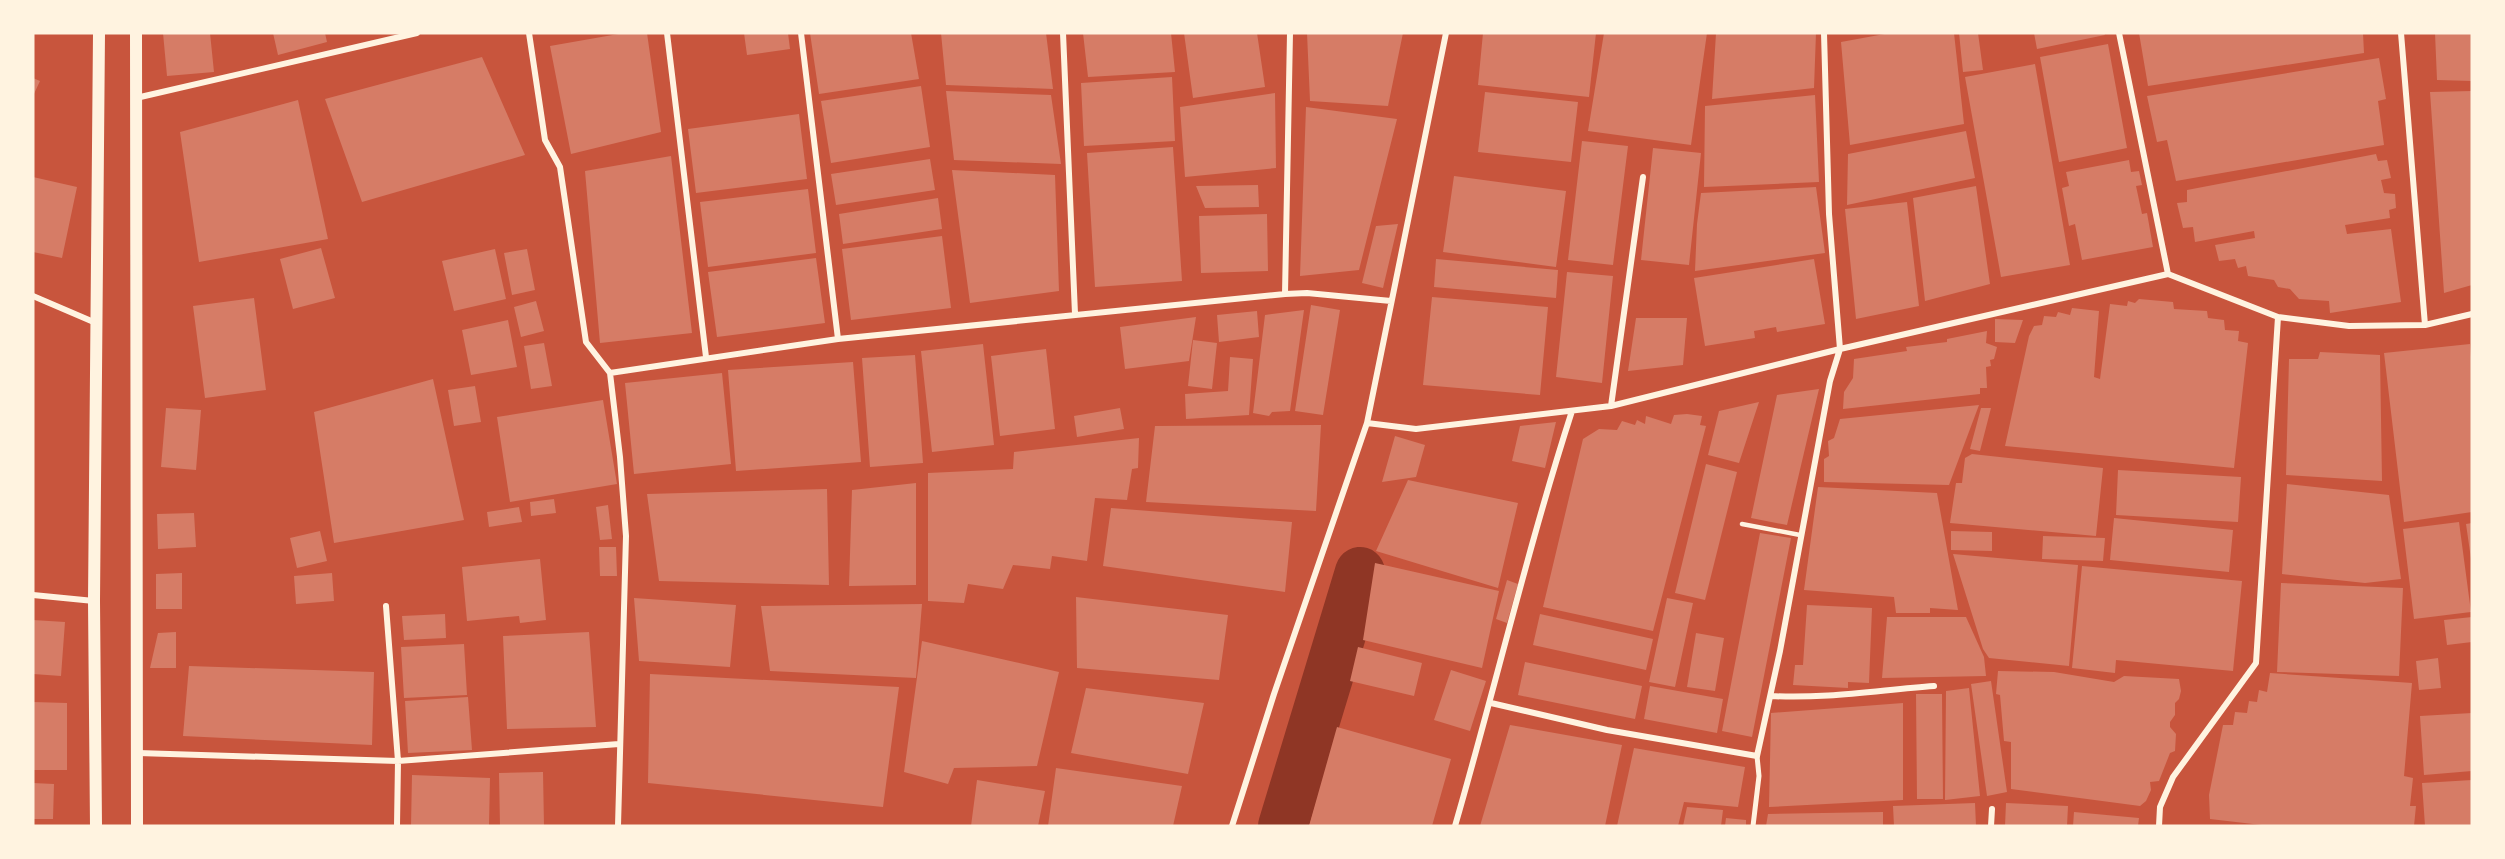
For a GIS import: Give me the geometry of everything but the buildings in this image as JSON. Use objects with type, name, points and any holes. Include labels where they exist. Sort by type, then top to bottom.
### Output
[{"type":"main road","points":[[96,826],[93,601],[99,33]]},
{"type":"main road","points":[[136,33],[137,826]]},
{"type":"street","points":[[136,98],[417,33]]},
{"type":"street","points":[[529,33],[545,140],[560,167],[586,342],[610,373],[620,457],[626,536],[618,826]]},
{"type":"street","points":[[666,33],[706,357]]},
{"type":"street","points":[[801,33],[838,339]]},
{"type":"street","points":[[1063,33],[1075,314]]},
{"type":"street","points":[[1285,294],[1290,33]]},
{"type":"street","points":[[1232,826],[1274,694],[1367,423],[1446,33]]},
{"type":"street","points":[[1753,826],[1759,776],[1757,756],[1771,696],[1830,381],[1840,349],[1829,214],[1824,33]]},
{"type":"street","points":[[2119,33],[2168,274]]},
{"type":"street","points":[[2401,33],[2425,325]]},
{"type":"street","points":[[1611,406],[1643,177]]},
{"type":"street","points":[[1367,423],[1416,429],[1611,406],[1840,349],[2168,274],[2278,317],[2349,326],[2425,325],[2472,314]]},
{"type":"street","points":[[610,373],[838,339],[1285,294],[1307,292],[1391,301]]},
{"type":"street","points":[[33,296],[96,324]]},
{"type":"street","points":[[2159,826],[2160,807],[2173,777],[2256,663],[2278,317]]},
{"type":"street","points":[[1455,826],[1491,703],[1530,552],[1572,411]]},
{"type":"street","points":[[33,595],[93,601]]},
{"type":"street","points":[[386,606],[398,761],[397,826]]},
{"type":"street","points":[[1771,696],[1805,698],[1851,696],[1892,689],[1934,686]]},
{"type":"street","points":[[1491,703],[1606,730],[1757,756]]},
{"type":"street","points":[[138,753],[398,761],[619,744]]},
{"type":"street","points":[[1991,826],[1992,809]]},
{"type":"lane","points":[[1742,524],[1800,535]]},
{"type":"waterway","points":[[1283,826],[1360,572]]}]
